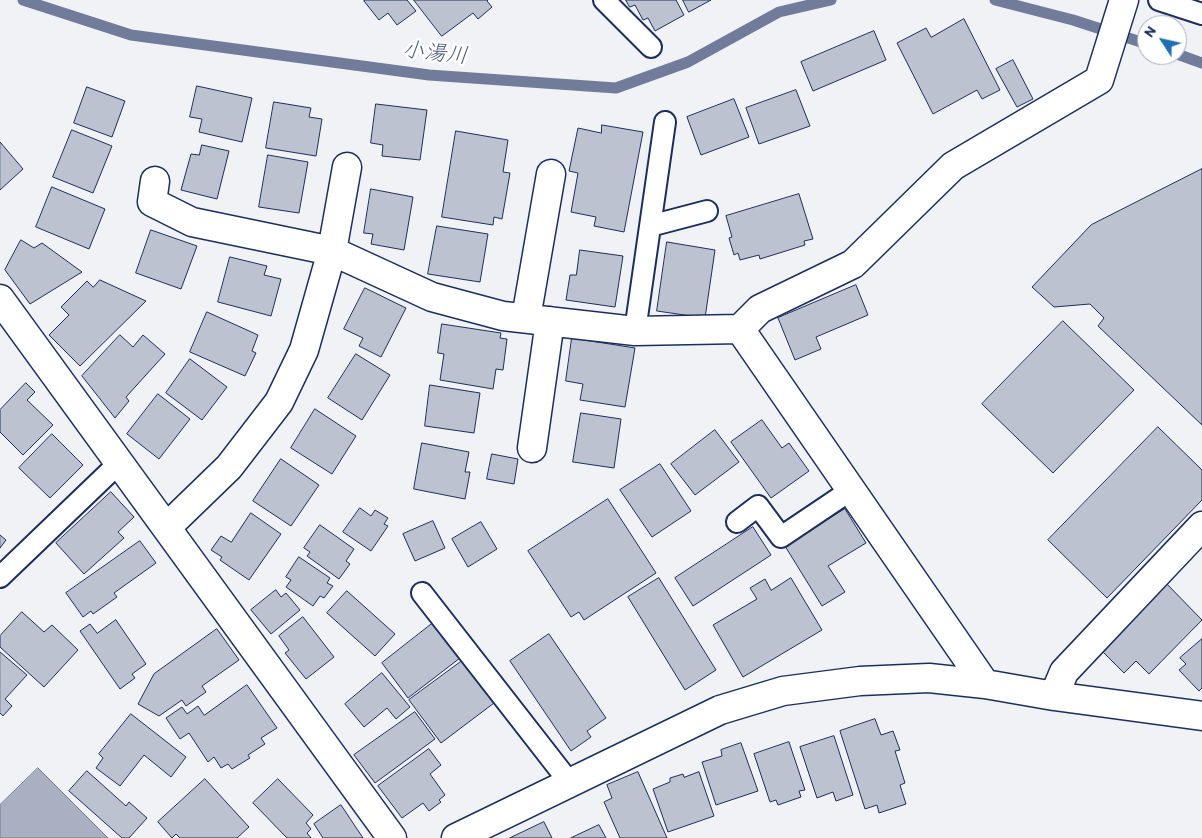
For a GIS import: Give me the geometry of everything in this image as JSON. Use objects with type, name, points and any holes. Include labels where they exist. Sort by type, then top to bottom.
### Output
[{"type":"street","points":[[155,181],[152,202],[192,222],[332,251],[432,297],[502,316],[635,331],[740,329],[760,309],[853,264],[953,166],[1099,80],[1123,1]]},
{"type":"street","points":[[167,527],[229,467],[279,402],[304,350],[332,251],[347,167]]},
{"type":"street","points":[[532,448],[538,319],[551,174]]},
{"type":"street","points":[[0,299],[392,838]]},
{"type":"street","points":[[740,329],[985,684]]},
{"type":"street","points":[[1054,696],[1064,672],[1202,526]]},
{"type":"street","points":[[456,838],[720,710],[783,691],[860,681],[929,678],[985,684],[1054,696],[1202,716]]},
{"type":"lane","points":[[604,0],[651,47]]},
{"type":"lane","points":[[1159,0],[1202,14]]},
{"type":"lane","points":[[635,331],[665,122]]},
{"type":"lane","points":[[650,226],[707,211]]},
{"type":"lane","points":[[0,577],[119,463]]},
{"type":"lane","points":[[737,522],[758,506],[781,538],[851,490]]},
{"type":"lane","points":[[422,593],[570,783]]},
{"type":"water","points":[[38,768],[108,838],[0,838],[0,805]]},
{"type":"building","points":[[407,0],[416,11],[397,25],[388,13],[379,20],[364,1]]},
{"type":"building","points":[[414,0],[488,0],[492,7],[478,19],[473,13],[442,36]]},
{"type":"building","points":[[626,0],[676,0],[684,15],[655,31],[648,18],[643,20],[635,5],[630,7]]},
{"type":"building","points":[[683,0],[711,0],[689,12]]},
{"type":"building","points":[[964,19],[1000,90],[982,99],[977,90],[933,114],[897,43],[926,28],[931,37]]},
{"type":"building","points":[[874,31],[886,60],[813,91],[801,62]]},
{"type":"building","points":[[1013,60],[1033,99],[1017,107],[996,69]]},
{"type":"building","points":[[197,86],[252,98],[242,142],[199,132],[202,119],[190,117]]},
{"type":"building","points":[[87,87],[125,101],[112,137],[74,123]]},
{"type":"building","points":[[796,90],[810,126],[759,144],[746,108]]},
{"type":"building","points":[[734,99],[749,137],[701,155],[687,117]]},
{"type":"building","points":[[274,102],[311,108],[309,117],[322,119],[316,156],[266,148]]},
{"type":"building","points":[[376,104],[427,110],[420,160],[382,156],[383,145],[371,143]]},
{"type":"building","points":[[602,125],[643,132],[624,232],[594,226],[596,217],[571,212],[578,173],[569,171],[578,128],[601,133]]},
{"type":"building","points":[[72,130],[112,146],[93,193],[53,177]]},
{"type":"building","points":[[456,131],[508,140],[503,172],[510,173],[502,219],[494,217],[493,225],[442,217]]},
{"type":"building","points":[[0,142],[23,169],[0,190]]},
{"type":"building","points":[[202,145],[229,151],[217,199],[181,190],[191,154],[199,155]]},
{"type":"building","points":[[268,155],[308,162],[299,213],[259,207]]},
{"type":"building","points":[[1202,169],[1202,425],[1098,326],[1104,318],[1090,304],[1054,307],[1032,287],[1091,225]]},
{"type":"building","points":[[52,187],[105,209],[89,249],[36,227]]},
{"type":"building","points":[[371,189],[413,197],[404,250],[371,244],[373,234],[364,233]]},
{"type":"building","points":[[799,194],[813,239],[804,241],[805,245],[760,259],[759,255],[740,260],[738,253],[734,255],[729,238],[732,237],[726,216]]},
{"type":"building","points":[[437,226],[488,234],[480,282],[428,274]]},
{"type":"building","points":[[151,230],[197,246],[181,289],[136,273]]},
{"type":"building","points":[[21,240],[34,248],[42,243],[82,272],[30,304],[5,270]]},
{"type":"building","points":[[667,242],[715,250],[705,318],[657,311]]},
{"type":"building","points":[[580,250],[623,256],[615,307],[566,300],[570,275],[576,275]]},
{"type":"building","points":[[230,257],[267,266],[264,275],[281,279],[271,316],[218,302]]},
{"type":"building","points":[[100,280],[146,301],[80,366],[49,335],[69,315],[61,307],[87,281],[93,287]]},
{"type":"building","points":[[856,285],[868,315],[816,337],[821,349],[795,360],[778,318]]},
{"type":"building","points":[[365,288],[406,308],[381,357],[359,346],[363,338],[344,329]]},
{"type":"building","points":[[207,312],[258,335],[252,351],[256,353],[245,376],[190,352]]},
{"type":"building","points":[[1063,321],[1134,390],[1053,473],[982,404]]},
{"type":"building","points":[[442,324],[501,333],[500,338],[507,339],[503,370],[496,369],[493,389],[440,380],[444,354],[438,353]]},
{"type":"building","points":[[120,335],[133,347],[143,335],[165,354],[126,397],[129,401],[115,418],[82,376]]},
{"type":"building","points":[[572,338],[635,348],[625,407],[580,400],[583,384],[566,381]]},
{"type":"building","points":[[356,354],[390,375],[362,420],[328,398]]},
{"type":"building","points":[[190,359],[227,387],[202,420],[166,393]]},
{"type":"building","points":[[26,383],[35,392],[27,400],[53,425],[23,455],[0,432],[0,410]]},
{"type":"building","points":[[430,385],[480,393],[474,433],[425,426]]},
{"type":"building","points":[[158,394],[190,419],[159,459],[127,434]]},
{"type":"building","points":[[315,409],[356,436],[332,474],[291,448]]},
{"type":"building","points":[[581,413],[621,419],[614,468],[573,462]]},
{"type":"building","points":[[762,420],[782,448],[789,443],[809,471],[771,498],[731,442]]},
{"type":"building","points":[[1158,427],[1202,470],[1202,500],[1107,598],[1048,540]]},
{"type":"building","points":[[715,430],[739,462],[695,495],[671,464]]},
{"type":"building","points":[[52,434],[83,465],[50,498],[19,468]]},
{"type":"building","points":[[422,443],[469,452],[465,472],[470,472],[465,499],[414,489]]},
{"type":"building","points":[[492,454],[518,459],[514,484],[487,479]]},
{"type":"building","points":[[281,459],[319,485],[291,526],[253,501]]},
{"type":"building","points":[[660,464],[691,511],[652,537],[620,490]]},
{"type":"building","points":[[111,492],[134,517],[118,532],[124,538],[84,574],[56,543]]},
{"type":"building","points":[[608,499],[656,573],[584,620],[579,612],[571,617],[528,551]]},
{"type":"building","points":[[360,508],[371,516],[375,510],[388,518],[384,524],[388,526],[371,551],[343,532]]},
{"type":"building","points":[[845,509],[866,543],[828,566],[845,592],[822,606],[785,546]]},
{"type":"building","points":[[251,513],[281,534],[249,580],[220,560],[222,557],[211,550],[221,536],[231,542]]},
{"type":"building","points":[[433,521],[445,548],[415,561],[403,534]]},
{"type":"building","points":[[481,522],[497,549],[468,567],[452,539]]},
{"type":"building","points":[[320,525],[354,549],[346,561],[350,564],[339,579],[307,556],[310,552],[304,548]]},
{"type":"building","points":[[753,527],[771,555],[693,606],[675,578]]},
{"type":"building","points":[[0,535],[6,540],[0,548]]},
{"type":"building","points":[[140,541],[156,563],[114,593],[117,597],[93,614],[91,611],[83,617],[66,593]]},
{"type":"building","points":[[299,557],[330,578],[327,583],[333,586],[324,598],[320,596],[313,606],[286,587],[291,580],[286,577]]},
{"type":"building","points":[[659,578],[716,670],[685,690],[628,597]]},
{"type":"building","points":[[791,578],[822,630],[743,677],[713,625],[757,599],[750,588],[765,579],[771,590]]},
{"type":"building","points":[[1164,581],[1202,620],[1149,674],[1136,661],[1124,673],[1098,647]]},
{"type":"building","points":[[276,590],[281,597],[286,593],[300,610],[271,634],[251,610]]},
{"type":"building","points":[[347,591],[395,634],[375,656],[327,613]]},
{"type":"building","points":[[22,612],[44,632],[52,625],[78,650],[44,687],[0,647],[0,636]]},
{"type":"building","points":[[303,617],[334,657],[306,679],[285,653],[289,650],[279,636]]},
{"type":"building","points":[[116,620],[146,664],[132,674],[135,678],[120,689],[80,631],[90,624],[97,633]]},
{"type":"building","points":[[433,623],[460,658],[408,698],[382,663]]},
{"type":"building","points":[[217,629],[239,660],[202,686],[206,692],[186,706],[182,700],[159,716],[138,704],[154,674]]},
{"type":"building","points":[[549,634],[606,718],[587,731],[591,737],[571,751],[510,661]]},
{"type":"building","points":[[1202,639],[1202,688],[1199,691],[1179,670],[1186,664],[1180,658]]},
{"type":"building","points":[[0,652],[27,675],[5,699],[12,706],[3,716],[0,713]]},
{"type":"building","points":[[462,661],[494,703],[441,743],[409,700]]},
{"type":"building","points":[[382,673],[410,707],[396,719],[387,708],[364,727],[345,704]]},
{"type":"building","points":[[247,685],[277,728],[261,738],[265,744],[248,755],[250,758],[232,769],[228,764],[221,768],[214,757],[208,762],[189,733],[180,739],[166,718],[182,707],[187,714],[198,706],[204,715]]},
{"type":"building","points":[[415,712],[435,739],[375,783],[354,755]]},
{"type":"building","points":[[131,714],[186,757],[171,777],[144,755],[120,786],[96,768],[103,758],[99,754]]},
{"type":"building","points":[[875,719],[881,735],[893,731],[900,750],[895,751],[905,783],[900,785],[906,804],[879,813],[877,805],[865,809],[840,731]]},
{"type":"building","points":[[834,736],[853,795],[836,801],[833,792],[817,798],[800,747]]},
{"type":"building","points":[[789,742],[805,790],[799,791],[801,797],[778,805],[776,800],[770,802],[754,754]]},
{"type":"building","points":[[741,743],[758,791],[716,805],[702,762],[722,756],[721,750]]},
{"type":"building","points":[[429,749],[441,765],[430,774],[445,795],[439,800],[441,802],[429,811],[423,803],[402,818],[378,786]]},
{"type":"building","points":[[87,771],[126,806],[129,802],[147,818],[129,838],[122,838],[69,791]]},
{"type":"building","points":[[638,772],[667,838],[620,838],[604,802],[612,798],[607,785]]},
{"type":"building","points":[[699,772],[714,816],[668,832],[653,789],[670,782],[670,778],[683,774],[684,777]]},
{"type":"building","points":[[205,779],[249,827],[237,838],[180,838],[176,834],[172,838],[158,822]]},
{"type":"building","points":[[278,779],[313,815],[306,823],[311,829],[307,833],[311,838],[287,838],[253,803]]},
{"type":"building","points":[[341,805],[363,838],[323,838],[314,824]]},
{"type":"building","points":[[544,822],[552,838],[510,838]]},
{"type":"building","points":[[599,825],[606,838],[571,838]]},
{"type":"waterway","name":"小湯川","points":[[23,0],[131,35],[429,75],[616,88],[688,62],[779,12],[831,0]]},
{"type":"waterway","name":"小湯川","points":[[995,0],[1073,20],[1137,41]]},
{"type":"waterway","name":"小湯川","points":[[1187,58],[1202,63]]}]
